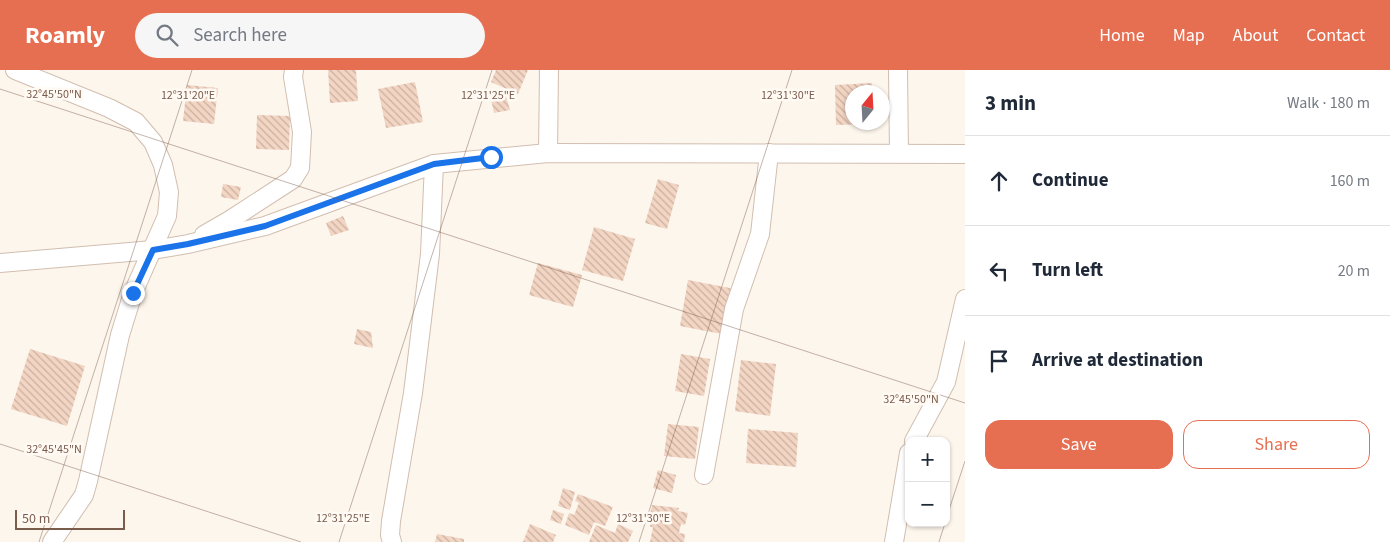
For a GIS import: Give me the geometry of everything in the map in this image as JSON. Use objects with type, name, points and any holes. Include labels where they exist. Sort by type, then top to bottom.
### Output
[{"type":"street","points":[[15,70],[109,108],[136,122],[153,142],[163,165],[169,192],[167,216],[133,293],[120,335],[84,495],[52,542]]},
{"type":"street","points":[[188,244],[272,193],[293,178],[300,168],[302,132],[293,77],[294,70]]},
{"type":"street","points":[[548,153],[549,70]]},
{"type":"street","points":[[898,70],[899,153]]},
{"type":"street","points":[[0,263],[153,250],[188,244],[265,226],[434,164],[548,153],[965,154]]},
{"type":"street","points":[[704,475],[734,309],[760,234],[769,153]]},
{"type":"street","points":[[392,542],[390,535],[391,521],[413,393],[430,254],[434,164]]},
{"type":"street","points":[[916,437],[946,382],[965,299]]},
{"type":"street","points":[[894,542],[905,477]]},
{"type":"building","points":[[328,70],[356,70],[358,101],[330,103]]},
{"type":"building","points":[[496,70],[528,70],[518,94],[491,82]]},
{"type":"building","points":[[415,82],[423,122],[386,128],[378,89]]},
{"type":"building","points":[[872,83],[872,85],[845,85],[845,125],[836,125],[835,85]]},
{"type":"building","points":[[187,85],[218,88],[214,124],[183,121]]},
{"type":"building","points":[[506,96],[510,110],[494,113],[491,99]]},
{"type":"building","points":[[257,115],[290,116],[289,150],[256,149]]},
{"type":"building","points":[[658,179],[679,185],[667,229],[645,223]]},
{"type":"building","points":[[223,184],[241,187],[238,200],[221,197]]},
{"type":"building","points":[[343,216],[349,230],[331,236],[326,223]]},
{"type":"building","points":[[594,227],[635,239],[623,281],[582,270]]},
{"type":"building","points":[[538,263],[582,275],[573,307],[529,295]]},
{"type":"building","points":[[688,280],[735,289],[727,335],[680,326]]},
{"type":"building","points":[[357,329],[371,332],[373,348],[354,344]]},
{"type":"building","points":[[30,349],[85,366],[67,426],[11,409]]},
{"type":"building","points":[[681,354],[710,359],[704,396],[675,391]]},
{"type":"building","points":[[741,360],[776,364],[770,416],[735,411]]},
{"type":"building","points":[[668,424],[699,427],[695,459],[664,456]]},
{"type":"building","points":[[748,429],[798,433],[796,467],[746,463]]},
{"type":"building","points":[[658,470],[676,475],[672,493],[653,488]]},
{"type":"building","points":[[563,488],[575,492],[570,510],[558,506]]},
{"type":"building","points":[[578,494],[613,507],[605,526],[594,522],[589,535],[565,525],[569,513],[574,515],[579,503],[575,501]]},
{"type":"building","points":[[652,505],[679,508],[678,511],[688,513],[685,525],[681,524],[679,533],[685,534],[684,542],[650,542],[653,527],[650,527],[651,520],[649,519]]},
{"type":"building","points":[[553,510],[564,514],[561,524],[550,520]]},
{"type":"building","points":[[530,524],[556,535],[553,542],[523,542]]},
{"type":"building","points":[[618,524],[633,531],[628,542],[589,542],[596,525],[615,533]]},
{"type":"building","points":[[437,534],[464,539],[464,542],[435,542]]},
{"type":"route","points":[[133,293],[153,250],[265,226],[434,164],[491,157]]}]
